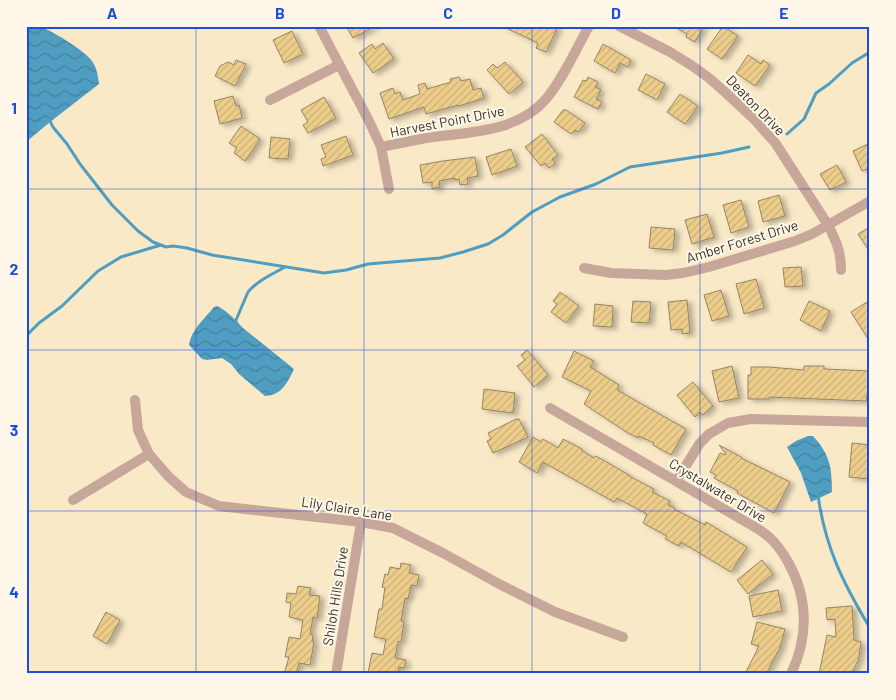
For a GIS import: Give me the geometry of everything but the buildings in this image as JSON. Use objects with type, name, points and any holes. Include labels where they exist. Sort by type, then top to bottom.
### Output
[{"type":"street","points":[[319,26],[381,147],[390,189]]},
{"type":"street","name":"Harvest Point Drive","points":[[381,147],[502,126],[515,122],[529,114],[546,99],[559,80],[589,26]]},
{"type":"street","name":"Deaton Drive","points":[[619,26],[691,64],[755,120],[776,144],[828,225],[841,255],[841,270]]},
{"type":"street","points":[[270,100],[339,65]]},
{"type":"street","name":"Amber Forest Drive","points":[[584,268],[620,274],[683,274],[795,241],[812,234],[870,201]]},
{"type":"street","name":"Lily Claire Lane","points":[[135,400],[138,430],[149,454],[169,477],[186,492],[219,506],[361,522],[393,528],[555,612],[622,637]]},
{"type":"street","name":"Crystalwater Drive","points":[[550,408],[677,480],[754,526],[770,538],[786,558],[799,584],[804,610],[801,646],[791,674]]},
{"type":"street","points":[[677,480],[700,442],[709,434],[728,423],[751,419],[870,422]]},
{"type":"street","points":[[73,500],[149,454]]},
{"type":"street","name":"Shiloh Hills Drive","points":[[336,674],[361,522]]},
{"type":"water","points":[[26,26],[44,28],[82,51],[94,64],[99,84],[26,142]]},
{"type":"water","points":[[217,306],[228,313],[243,328],[294,369],[280,391],[265,396],[239,374],[231,364],[222,358],[202,359],[189,345],[195,329]]},
{"type":"water","points":[[808,436],[813,436],[823,449],[829,462],[832,483],[832,492],[811,502],[801,473],[787,447]]},
{"type":"waterway","points":[[787,134],[804,119],[816,93],[852,63],[870,52]]},
{"type":"waterway","points":[[49,119],[80,164],[112,205],[138,231],[153,242],[166,247],[187,248],[212,255],[324,273],[368,264],[440,258],[463,252],[488,244],[503,235],[532,212],[560,197],[596,184],[630,167],[749,147]]},
{"type":"waterway","points":[[26,336],[39,323],[62,306],[98,271],[121,257],[161,245]]},
{"type":"waterway","points":[[236,323],[248,292],[261,281],[285,267]]},
{"type":"waterway","points":[[818,495],[825,531],[836,564],[851,596],[870,628]]}]
